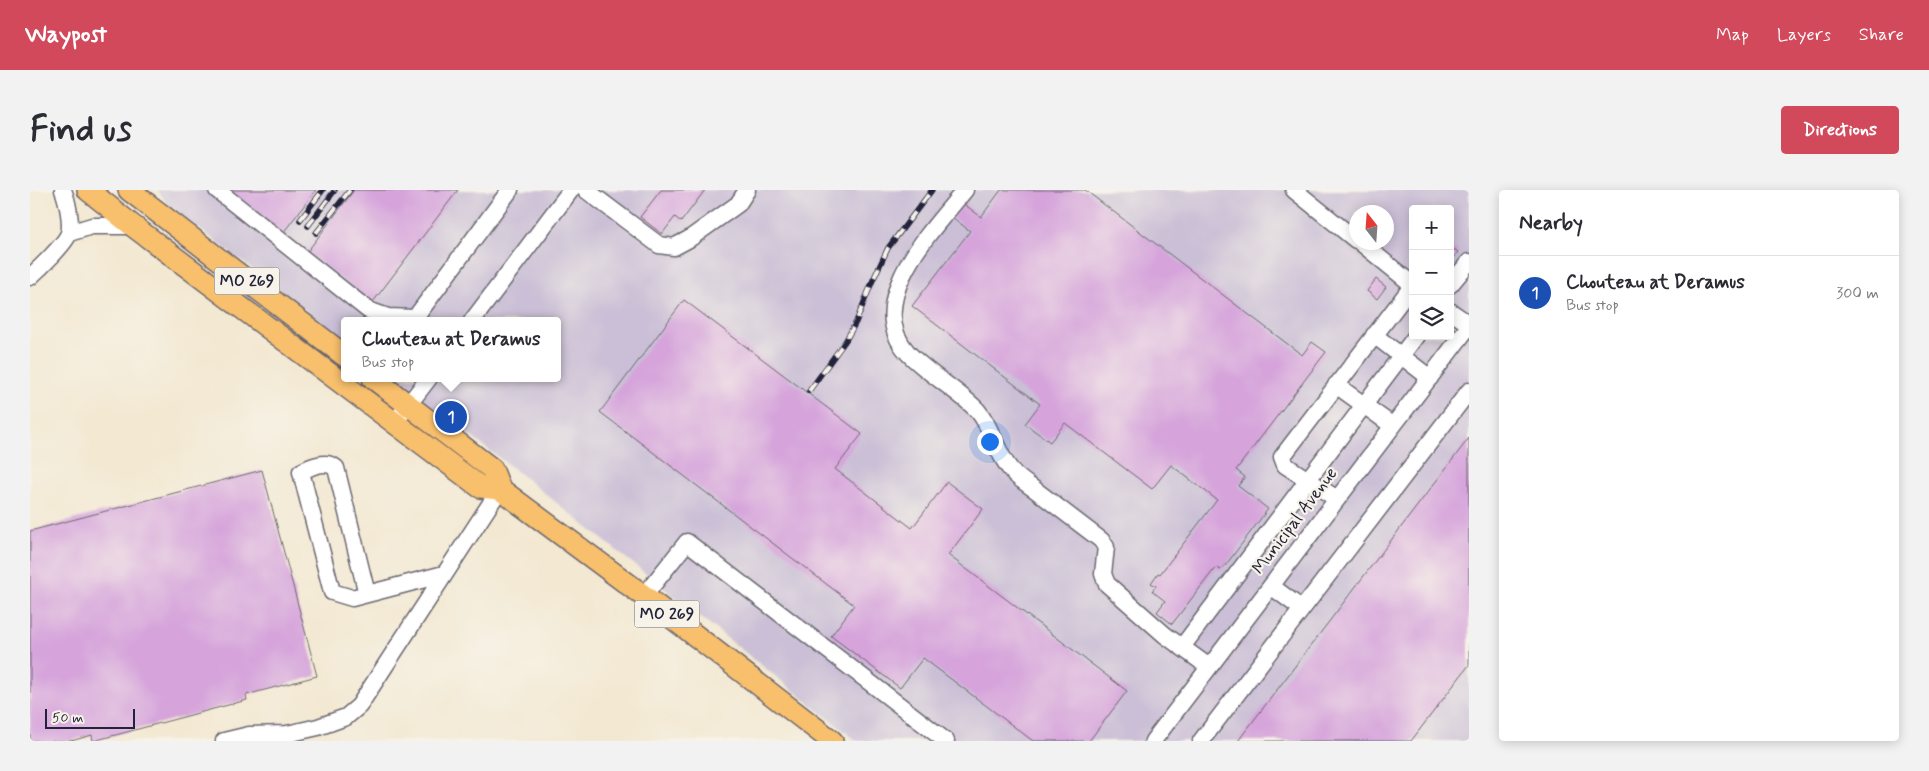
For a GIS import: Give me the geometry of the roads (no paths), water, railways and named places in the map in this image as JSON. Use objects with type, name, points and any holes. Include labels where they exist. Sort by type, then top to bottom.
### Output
[{"type":"main road","name":"MO 269","points":[[88,190],[133,226],[341,371]]},
{"type":"main road","name":"MO 269","points":[[129,190],[147,198],[341,353]]},
{"type":"main road","name":"MO 269","points":[[357,382],[402,413]]},
{"type":"main road","name":"MO 269","points":[[376,382],[402,413],[480,487],[500,489],[644,596],[832,741]]},
{"type":"street","points":[[63,190],[68,209],[69,233]]},
{"type":"street","points":[[217,190],[368,310],[388,317]]},
{"type":"street","points":[[416,317],[510,190]]},
{"type":"street","points":[[475,317],[571,190]]},
{"type":"street","points":[[586,190],[659,245],[674,247],[689,239],[738,204],[747,190]]},
{"type":"street","points":[[965,190],[919,246],[895,293],[892,318],[897,335],[908,352],[978,412],[991,433],[1000,456],[1012,472],[1101,540],[1106,547],[1103,574],[1107,584],[1182,647],[1209,667]]},
{"type":"street","points":[[1294,190],[1349,234]]},
{"type":"street","points":[[30,277],[45,264],[69,233],[92,226],[133,226]]},
{"type":"street","points":[[1370,250],[1409,282]]},
{"type":"street","points":[[1454,280],[1469,262]]},
{"type":"street","points":[[1337,499],[1285,465],[1282,457],[1409,290]]},
{"type":"street","points":[[1454,314],[1469,325]]},
{"type":"street","name":"Municipal Avenue","points":[[1153,741],[1469,325]]},
{"type":"street","points":[[1374,335],[1430,378]]},
{"type":"street","points":[[1182,647],[1413,340]]},
{"type":"street","points":[[402,413],[426,382]]},
{"type":"street","points":[[1336,385],[1393,426]]},
{"type":"street","points":[[1201,741],[1469,391]]},
{"type":"street","points":[[367,594],[336,468],[331,464],[323,464],[306,469],[301,472],[332,592],[352,598],[444,574]]},
{"type":"street","points":[[224,741],[249,735],[287,734],[318,727],[346,717],[359,706],[500,489]]},
{"type":"street","points":[[644,596],[687,542],[946,741]]},
{"type":"street","points":[[1271,586],[1302,609]]},
{"type":"railway","points":[[300,220],[323,190]]},
{"type":"railway","points":[[308,226],[335,190]]},
{"type":"railway","points":[[316,233],[350,190]]},
{"type":"railway","points":[[809,391],[846,340],[856,322],[888,248],[932,190]]},
{"type":"place","name":"Chouteau at Deramus","points":[[451,417]]}]
